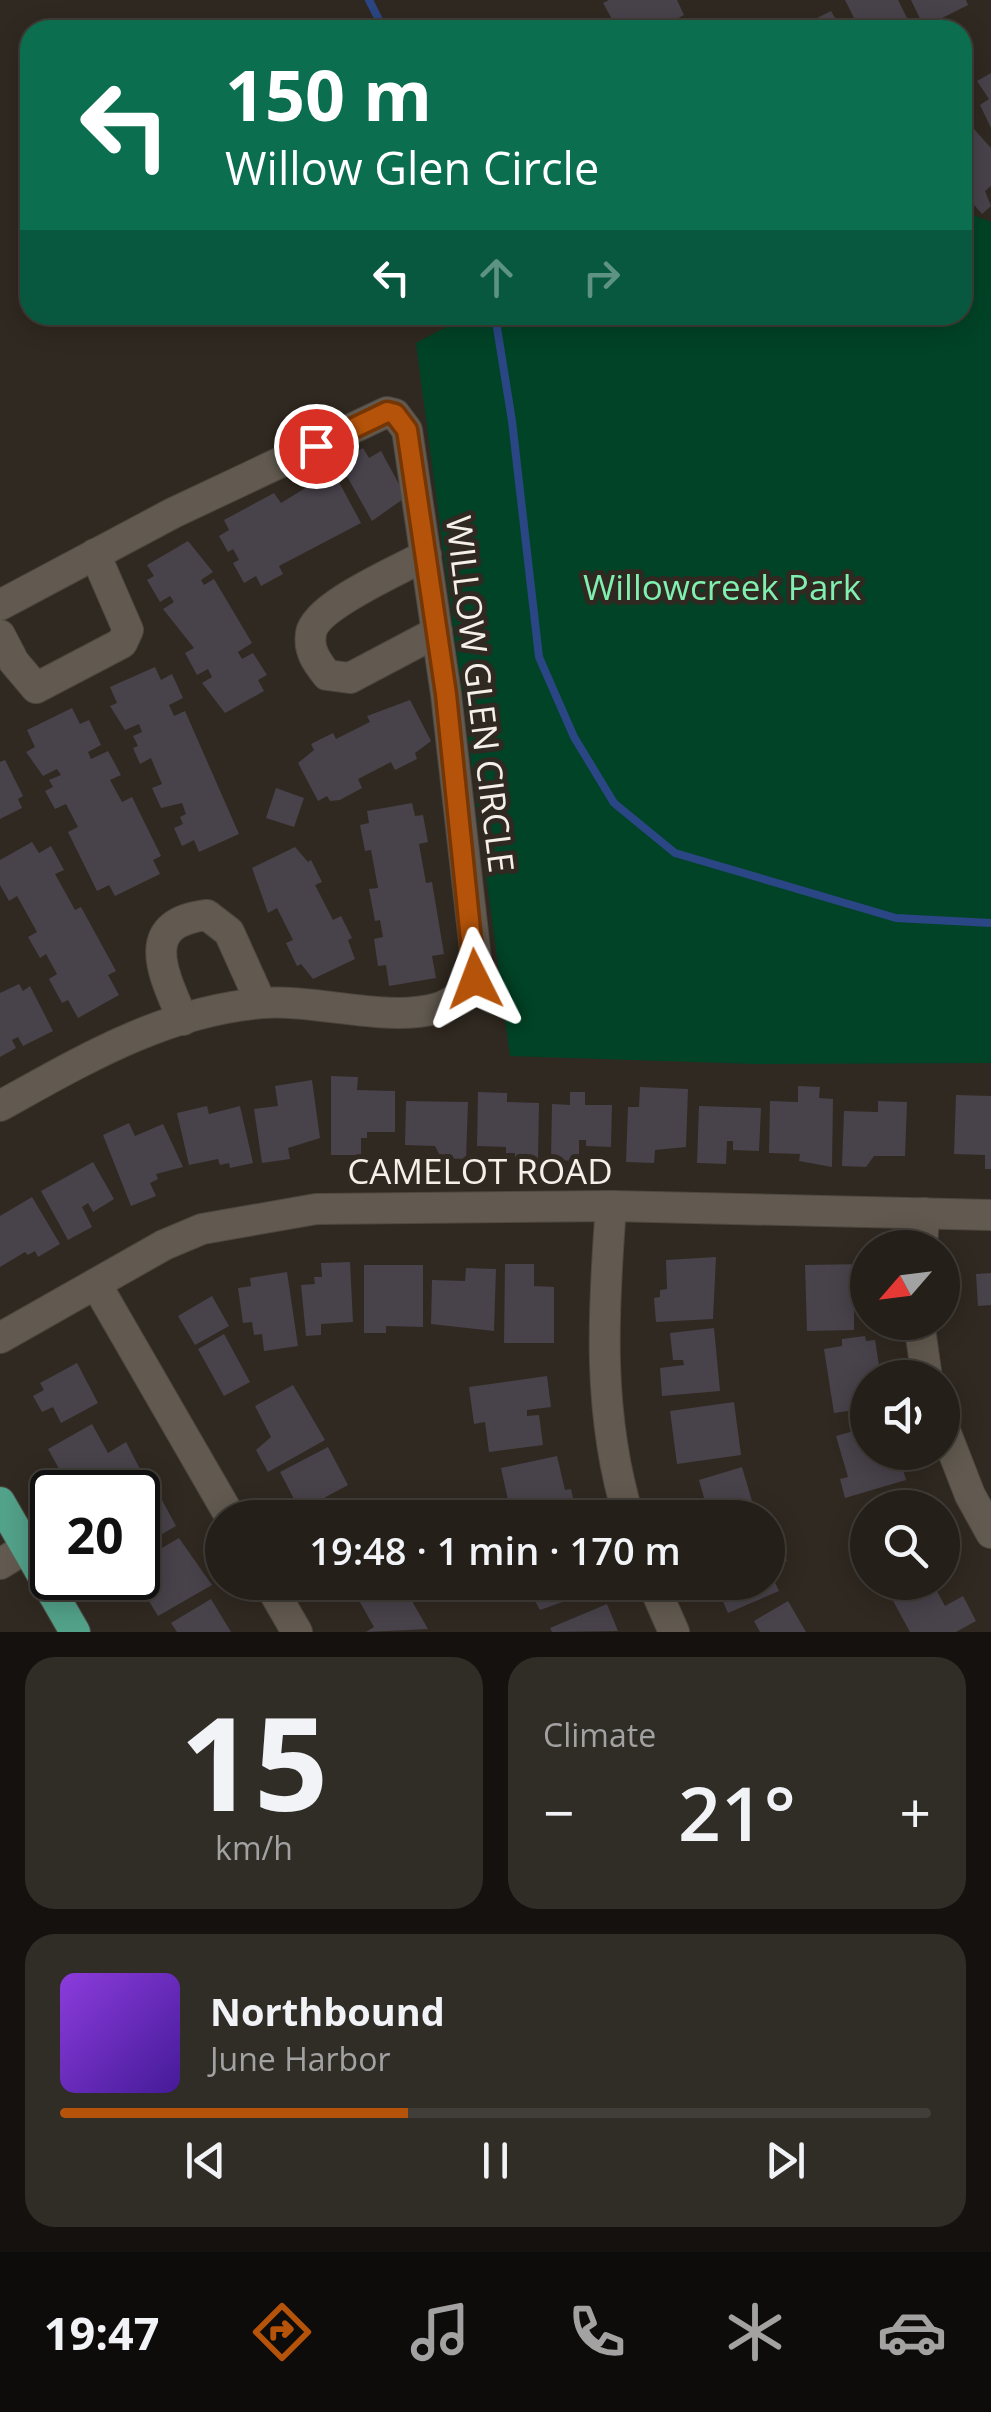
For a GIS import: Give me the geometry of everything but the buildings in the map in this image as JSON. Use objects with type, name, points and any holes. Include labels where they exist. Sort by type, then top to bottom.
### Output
[{"type":"main road","points":[[0,1502],[13,1556],[74,1632]]},
{"type":"street","name":"WILLOW GLEN CIRCLE","points":[[0,605],[95,554],[387,412],[395,414],[407,430],[426,555],[476,959],[472,989],[439,1008],[403,1012],[314,1003],[262,1003],[183,1020],[104,1048],[0,1106]]},
{"type":"street","points":[[0,635],[14,662],[36,688],[122,644],[128,630],[95,554]]},
{"type":"street","points":[[426,555],[323,612],[311,631],[312,654],[327,675],[350,678],[437,632]]},
{"type":"street","points":[[183,1020],[160,962],[160,946],[168,931],[193,917],[207,916],[229,932],[262,1003]]},
{"type":"street","points":[[611,1206],[604,1298],[606,1431],[624,1500]]},
{"type":"street","name":"CAMELOT ROAD","points":[[0,1338],[202,1229],[316,1209],[611,1206],[991,1215]]},
{"type":"street","points":[[923,1230],[924,1213]]},
{"type":"street","points":[[96,1284],[221,1500]]},
{"type":"street","points":[[960,1469],[991,1533]]},
{"type":"street","points":[[278,1600],[297,1632]]},
{"type":"street","points":[[660,1600],[674,1632]]},
{"type":"green space","name":"Willowcreek Park","points":[[972,215],[991,222],[991,1063],[755,1064],[510,1056],[416,343],[450,325],[972,325]]},
{"type":"waterway","points":[[369,0],[379,20]]},
{"type":"waterway","points":[[497,325],[512,421],[539,657],[574,737],[614,803],[675,853],[896,918],[991,923]]},
{"type":"route","points":[[316,446],[387,412],[395,414],[407,430],[446,694],[476,959],[475,979]]}]
